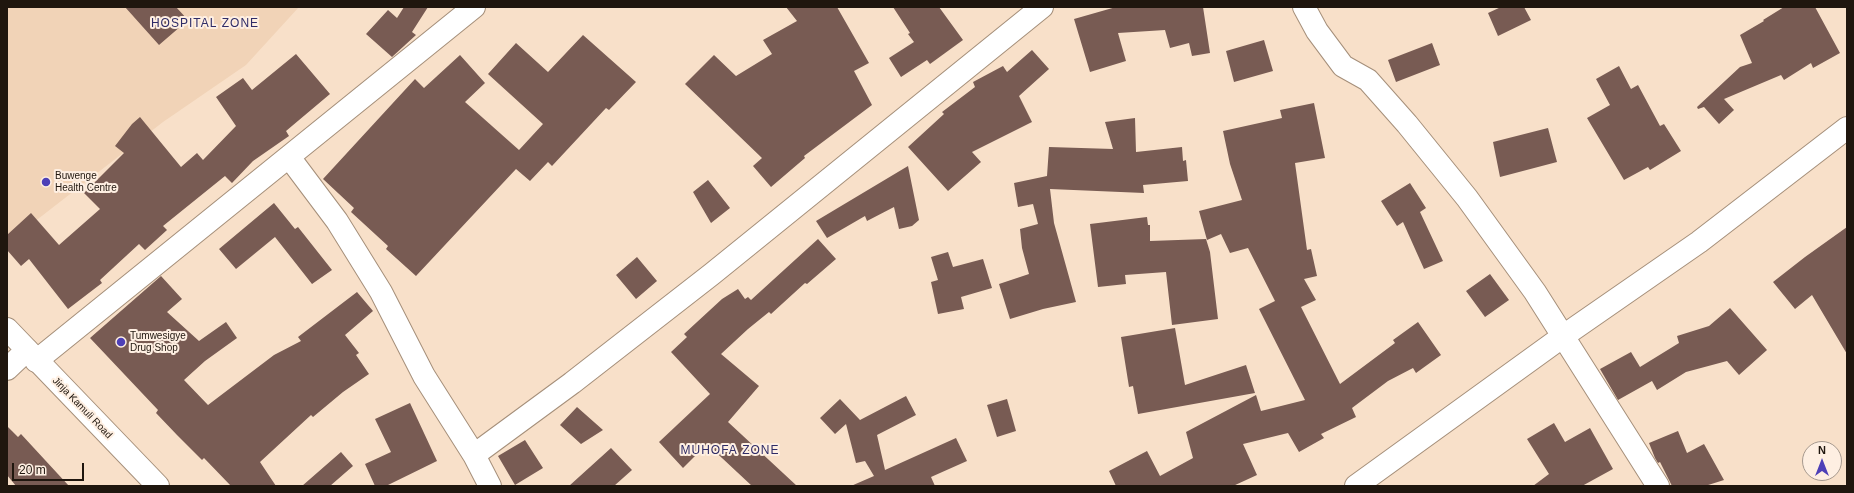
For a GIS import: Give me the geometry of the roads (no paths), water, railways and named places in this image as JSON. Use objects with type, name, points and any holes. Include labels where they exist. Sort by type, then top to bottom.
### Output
[{"type":"street","points":[[7,369],[31,356],[289,157],[474,7]]},
{"type":"street","points":[[474,455],[572,383],[712,274],[1042,7]]},
{"type":"street","points":[[1304,7],[1317,31],[1343,66],[1368,80],[1407,124],[1467,198],[1535,292],[1562,337],[1658,486]]},
{"type":"street","points":[[1356,486],[1562,337],[1699,242],[1847,128]]},
{"type":"street","points":[[289,157],[338,221],[381,292],[424,376],[474,455],[490,486]]},
{"type":"street","name":"Jinja Kamuli Road","points":[[7,329],[31,356],[158,486]]},
{"type":"place","name":"Buwenge Health Centre","points":[[46,182]]},
{"type":"place","name":"Tumwesigye Drug Shop","points":[[121,342]]},
{"type":"district","name":"HOSPITAL ZONE","points":[[205,24]]},
{"type":"district","name":"MUHOFA ZONE","points":[[730,451]]}]
